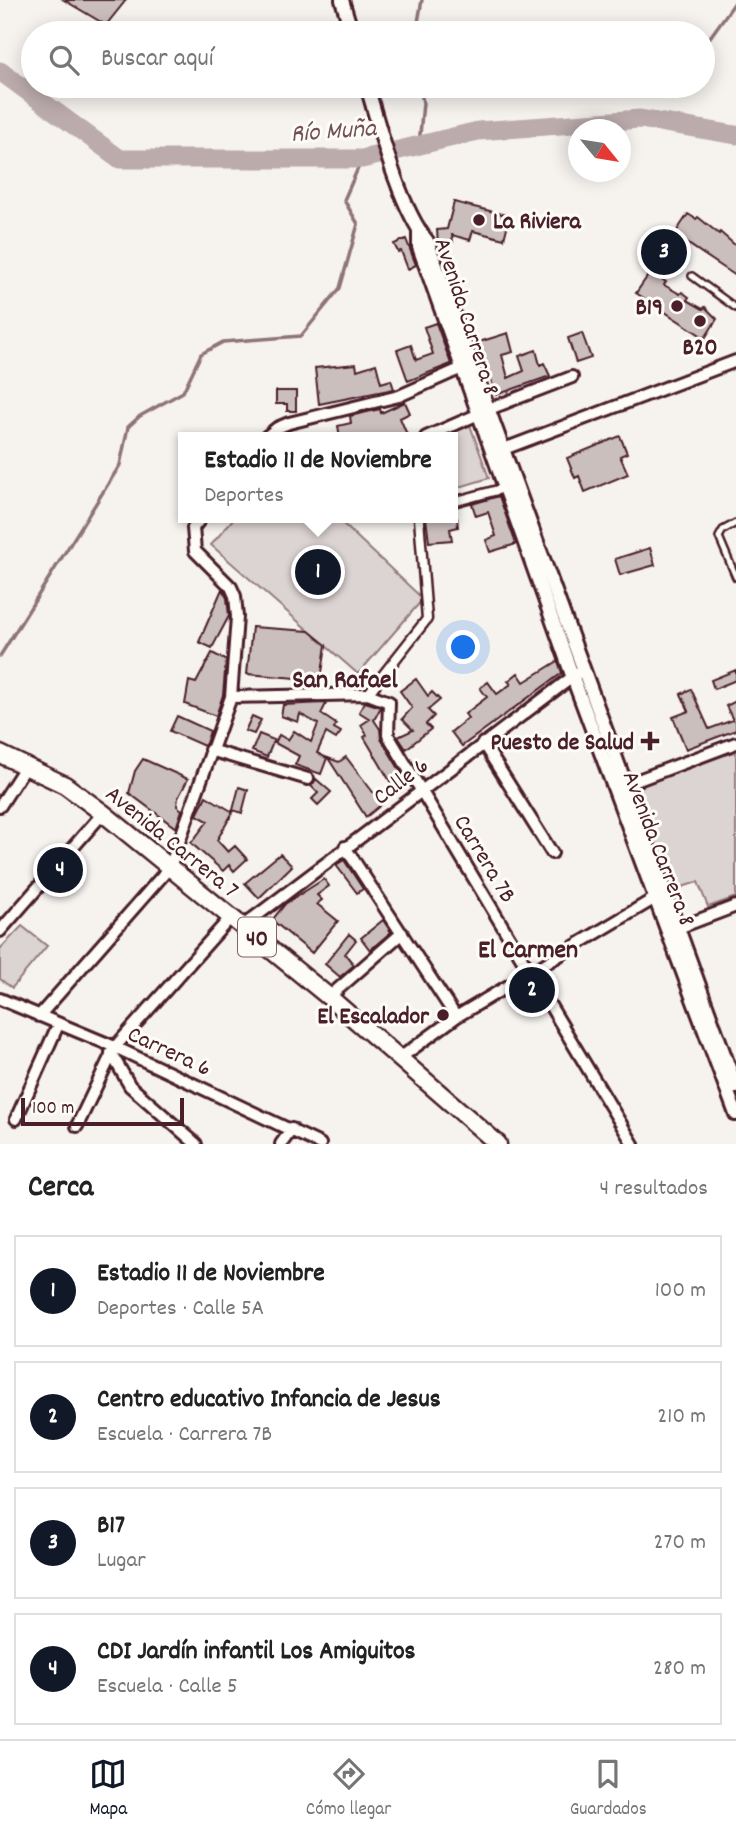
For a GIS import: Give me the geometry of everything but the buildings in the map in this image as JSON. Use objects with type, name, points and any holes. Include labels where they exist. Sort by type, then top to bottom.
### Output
[{"type":"main road","name":"Avenida Carrera 7","points":[[0,754],[27,764],[65,785],[103,813],[329,997],[498,1144]]},
{"type":"street","points":[[342,0],[348,21]]},
{"type":"street","points":[[372,98],[393,166],[419,231]]},
{"type":"street","name":"Avenida Carrera 8","points":[[419,231],[419,247],[462,368],[484,411]]},
{"type":"street","name":"Avenida Carrera 8","points":[[419,231],[427,241],[498,451],[660,895],[736,1114]]},
{"type":"street","points":[[498,451],[736,361]]},
{"type":"street","points":[[272,432],[289,423],[399,396],[462,368]]},
{"type":"street","points":[[437,432],[572,377]]},
{"type":"street","name":"Avenida Carrera 8","points":[[498,451],[505,488],[625,785],[660,895],[678,928],[736,1087]]},
{"type":"street","points":[[458,501],[505,488]]},
{"type":"street","points":[[39,1016],[170,867],[230,697],[237,617],[235,596],[231,587],[195,551],[193,528],[197,523]]},
{"type":"street","points":[[230,697],[368,694],[427,619],[419,523]]},
{"type":"street","name":"Calle 6","points":[[77,1126],[113,1050],[237,922],[345,847],[578,672]]},
{"type":"street","name":"Carrera 7B","points":[[368,694],[384,699],[390,708],[386,725],[388,735],[633,1144]]},
{"type":"street","points":[[483,743],[552,853]]},
{"type":"street","points":[[625,785],[736,743]]},
{"type":"street","points":[[210,750],[308,779]]},
{"type":"street","points":[[0,806],[27,764]]},
{"type":"street","points":[[0,931],[103,813]]},
{"type":"street","points":[[345,847],[456,1017]]},
{"type":"street","points":[[400,1058],[456,1017],[660,895]]},
{"type":"street","points":[[678,928],[736,906]]},
{"type":"street","points":[[329,997],[402,933]]},
{"type":"street","name":"Carrera 6","points":[[0,999],[292,1129],[320,1144]]},
{"type":"street","points":[[16,1119],[58,1025]]},
{"type":"street","points":[[113,1050],[130,1086],[196,1144]]},
{"type":"street","points":[[281,1144],[292,1129]]},
{"type":"lane","points":[[692,276],[736,308]]},
{"type":"lane","points":[[736,523],[723,530],[719,537],[736,577]]},
{"type":"shaded area","points":[[470,425],[489,478],[458,487],[458,432],[455,432]]},
{"type":"shaded area","points":[[230,523],[342,523],[423,599],[358,674],[211,545]]},
{"type":"shaded area","points":[[736,751],[736,897],[708,907],[698,882],[672,890],[636,787]]},
{"type":"shaded area","points":[[22,926],[47,946],[12,988],[0,979],[0,949]]},
{"type":"waterway","points":[[418,21],[422,0]]},
{"type":"waterway","points":[[715,30],[736,1]]},
{"type":"waterway","name":"Río Muña","points":[[0,71],[21,86]]},
{"type":"waterway","name":"Río Muña","points":[[37,98],[120,159],[362,159],[478,131],[640,119],[736,135]]},
{"type":"waterway","points":[[419,145],[422,98]]},
{"type":"waterway","points":[[0,656],[120,465],[128,427],[140,416],[183,392],[201,354],[223,342],[301,336],[340,288],[358,224],[344,200],[362,159]]},
{"type":"place","name":"La Riviera","points":[[479,220]]},
{"type":"place","name":"B17","points":[[664,252]]},
{"type":"place","name":"B19","points":[[677,306]]},
{"type":"place","name":"B20","points":[[700,321]]},
{"type":"place","name":"Estadio 11 de Noviembre","points":[[318,572]]},
{"type":"place","name":"Puesto de Salud","points":[[650,741]]},
{"type":"place","name":"CDI Jardín infantil Los Amiguitos","points":[[60,870]]},
{"type":"place","name":"Centro educativo Infancia de Jesus","points":[[532,990]]},
{"type":"place","name":"El Escalador","points":[[443,1015]]},
{"type":"district","name":"San Rafael","points":[[345,678]]},
{"type":"district","name":"El Carmen","points":[[528,948]]}]
